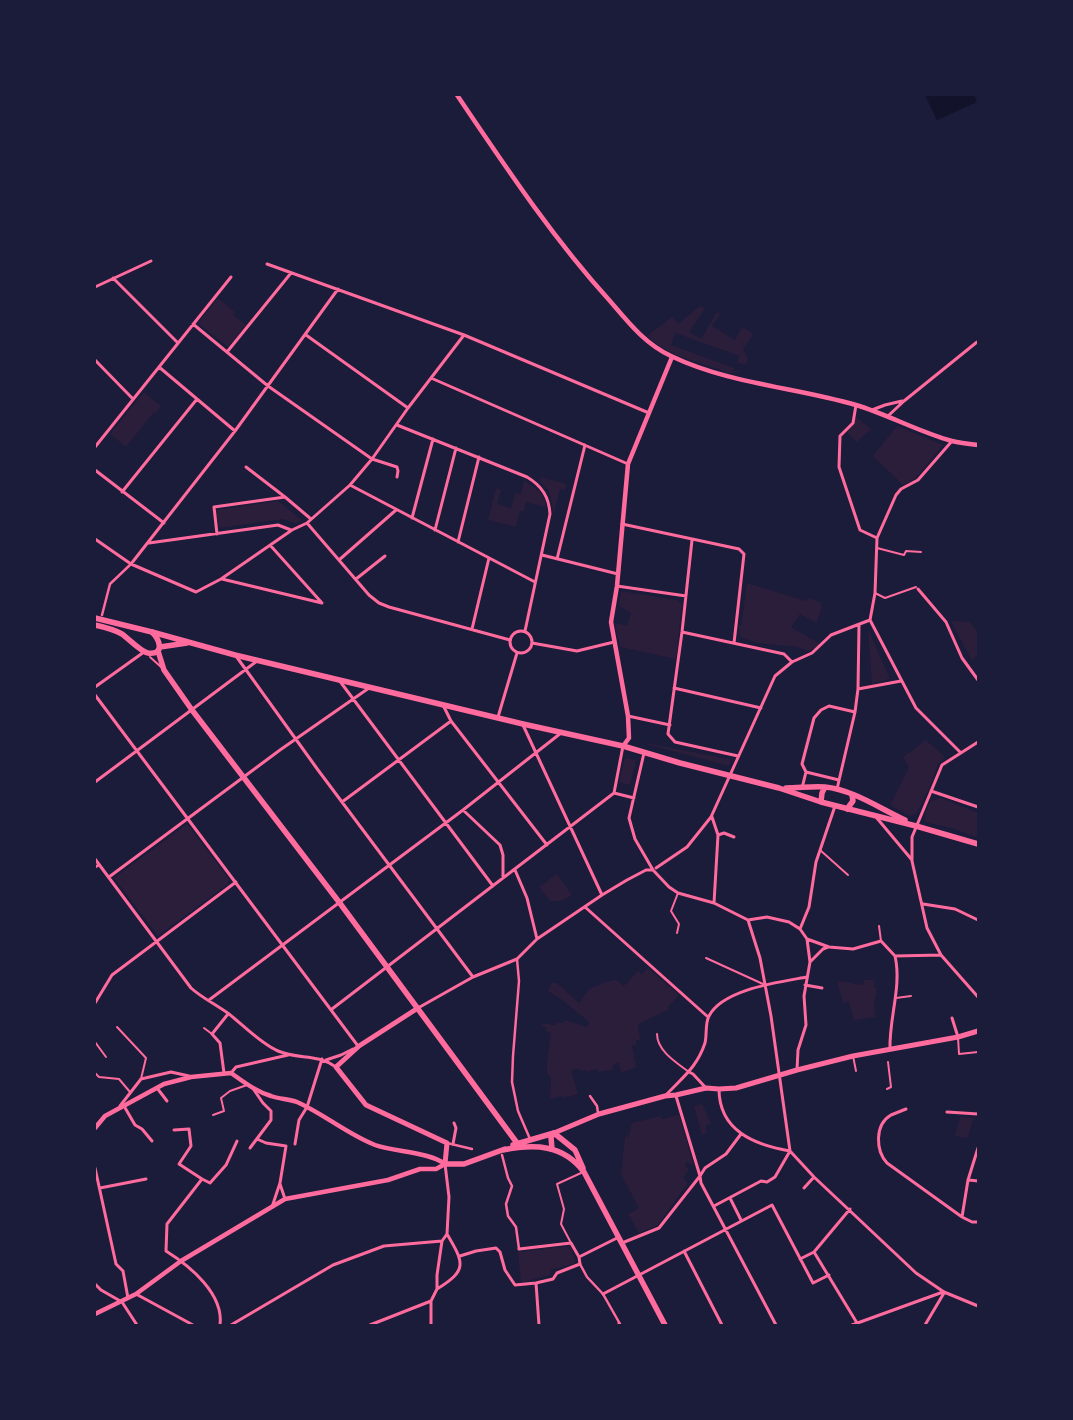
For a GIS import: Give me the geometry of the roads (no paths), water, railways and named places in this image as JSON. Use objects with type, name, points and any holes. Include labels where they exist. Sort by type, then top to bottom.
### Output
[{"type":"main road","points":[[95,618],[235,655],[561,733],[623,746],[978,844]]},
{"type":"main road","points":[[95,625],[116,631],[144,652],[150,653],[159,649],[189,643]]},
{"type":"main road","points":[[152,632],[159,639],[159,649],[164,670],[192,710],[339,902],[517,1143]]},
{"type":"main road","points":[[779,788],[825,787],[837,789],[916,826]]},
{"type":"main road","points":[[821,802],[825,787]]},
{"type":"main road","points":[[847,809],[853,801],[852,795]]},
{"type":"main road","points":[[418,1008],[359,1046],[336,1067],[366,1105],[450,1144],[445,1164],[464,1164],[502,1153],[532,1143],[599,1114],[665,1096],[706,1088],[736,1088],[853,1056],[958,1037],[978,1031]]},
{"type":"main road","points":[[552,1149],[551,1137],[554,1133]]},
{"type":"main road","points":[[554,1133],[575,1150],[584,1172],[665,1325]]},
{"type":"main road","points":[[502,1153],[517,1143],[532,1143],[552,1149],[577,1162],[584,1172]]},
{"type":"street","points":[[457,95],[525,196],[595,285],[642,338],[656,348],[672,357],[714,372],[744,381],[856,405],[952,441],[978,446]]},
{"type":"street","points":[[95,287],[151,261]]},
{"type":"street","points":[[267,264],[464,335],[649,413]]},
{"type":"street","points":[[227,352],[291,274]]},
{"type":"street","points":[[95,447],[231,277]]},
{"type":"street","points":[[113,278],[178,343]]},
{"type":"street","points":[[102,615],[110,584],[149,543],[236,431],[338,290]]},
{"type":"street","points":[[193,324],[268,386],[372,459],[397,467],[397,477]]},
{"type":"street","points":[[306,335],[408,408]]},
{"type":"street","points":[[95,539],[131,564],[196,592],[221,579],[292,530],[306,523],[350,486],[464,335]]},
{"type":"street","points":[[888,416],[977,342]]},
{"type":"street","points":[[332,1009],[614,793],[623,746],[629,738],[628,716],[611,622],[617,586],[628,464],[672,357]]},
{"type":"street","points":[[95,360],[133,399]]},
{"type":"street","points":[[159,367],[236,431]]},
{"type":"street","points":[[431,378],[628,464]]},
{"type":"street","points":[[122,492],[197,399]]},
{"type":"street","points":[[872,411],[885,405],[904,401]]},
{"type":"street","points":[[856,405],[852,423],[840,436],[839,467],[860,530],[877,538]]},
{"type":"street","points":[[397,424],[527,477],[540,487],[546,495],[550,505],[550,514],[525,631]]},
{"type":"street","points":[[412,518],[433,439]]},
{"type":"street","points":[[952,441],[918,480],[897,493],[877,538],[875,593],[870,620],[916,708],[960,752]]},
{"type":"street","points":[[556,559],[585,445]]},
{"type":"street","points":[[435,530],[456,448]]},
{"type":"street","points":[[458,542],[479,458]]},
{"type":"street","points":[[246,467],[311,519]]},
{"type":"street","points":[[95,470],[164,523]]},
{"type":"street","points":[[350,486],[535,582]]},
{"type":"street","points":[[217,534],[214,507],[285,497]]},
{"type":"street","points":[[339,560],[396,510]]},
{"type":"street","points":[[306,523],[379,603],[389,608],[510,640]]},
{"type":"street","points":[[622,524],[739,549],[744,554],[734,643]]},
{"type":"street","points":[[149,543],[278,526],[292,530]]},
{"type":"street","points":[[692,540],[668,734],[675,742],[738,756]]},
{"type":"street","points":[[221,579],[322,603],[270,545]]},
{"type":"street","points":[[542,555],[618,574]]},
{"type":"street","points":[[356,580],[384,556]]},
{"type":"street","points":[[472,629],[489,558]]},
{"type":"street","points":[[617,586],[686,596]]},
{"type":"street","points":[[917,588],[946,622],[962,658],[978,680]]},
{"type":"street","points":[[418,1008],[473,977],[517,959],[537,939],[602,894],[646,870],[654,869],[687,847],[711,817],[775,676],[792,662],[812,653],[831,635],[870,620]]},
{"type":"street","points":[[837,789],[855,712],[858,689],[859,625]]},
{"type":"street","points":[[525,631],[531,636],[532,643],[527,652],[517,652],[511,648],[510,640],[514,633],[525,631]]},
{"type":"street","points":[[682,632],[784,654],[792,662]]},
{"type":"street","points":[[532,643],[577,651],[614,642]]},
{"type":"street","points":[[95,687],[144,652]]},
{"type":"street","points":[[498,718],[517,652]]},
{"type":"street","points":[[235,655],[473,977]]},
{"type":"street","points":[[95,782],[258,660]]},
{"type":"street","points":[[338,679],[493,886]]},
{"type":"street","points":[[858,689],[901,681]]},
{"type":"street","points":[[109,877],[245,778],[296,738],[370,687]]},
{"type":"street","points":[[674,688],[761,708]]},
{"type":"street","points":[[95,695],[359,1046],[341,1055],[324,1059],[289,1055],[272,1048],[191,988],[95,859]]},
{"type":"street","points":[[442,704],[451,721],[547,845]]},
{"type":"street","points":[[802,788],[806,772],[802,764],[814,718],[820,710],[829,706],[855,712]]},
{"type":"street","points":[[628,716],[670,725]]},
{"type":"street","points":[[342,802],[451,721]]},
{"type":"street","points":[[523,724],[602,894]]},
{"type":"street","points":[[209,1000],[463,810],[561,733]]},
{"type":"street","points":[[978,742],[942,765],[912,837],[912,860],[927,928],[941,955],[978,997]]},
{"type":"street","points":[[644,753],[629,818],[635,839],[654,869],[669,887],[678,893],[714,903],[748,920],[767,918],[789,922],[800,930],[807,939],[810,962],[805,985],[806,1025],[798,1050],[797,1070]]},
{"type":"street","points":[[806,772],[840,780]]},
{"type":"street","points":[[931,790],[978,807]]},
{"type":"street","points":[[614,793],[634,798]]},
{"type":"street","points":[[800,930],[809,907],[814,872],[820,850],[835,806]]},
{"type":"street","points":[[463,810],[500,845],[503,855],[503,878]]},
{"type":"street","points":[[876,816],[912,860]]},
{"type":"street","points":[[711,817],[718,835],[714,903]]},
{"type":"street","points":[[718,835],[724,833],[734,837]]},
{"type":"street","points":[[95,867],[100,864]]},
{"type":"street","points":[[515,870],[527,898],[537,939]]},
{"type":"street","points":[[95,1003],[112,975],[236,882]]},
{"type":"street","points":[[922,904],[955,909],[978,920]]},
{"type":"street","points":[[585,907],[708,1017]]},
{"type":"street","points":[[748,920],[765,984],[790,1150],[814,1177],[916,1272],[944,1292],[978,1306]]},
{"type":"street","points":[[807,939],[829,947],[853,948],[881,941],[895,956],[897,963],[895,998],[890,1027],[890,1050]]},
{"type":"street","points":[[810,962],[823,949],[829,947]]},
{"type":"street","points":[[895,956],[941,955]]},
{"type":"street","points":[[517,959],[519,981],[512,1082],[518,1111],[532,1143]]},
{"type":"street","points":[[665,1096],[689,1072],[700,1056],[706,1038],[708,1017],[716,1008],[735,995],[765,984],[808,977]]},
{"type":"street","points":[[805,985],[822,988]]},
{"type":"street","points":[[224,1073],[220,1043],[212,1034],[228,1014]]},
{"type":"street","points":[[952,1018],[958,1037]]},
{"type":"street","points":[[231,1073],[236,1067],[289,1055]]},
{"type":"street","points":[[324,1059],[336,1067]]},
{"type":"street","points":[[295,1144],[299,1120],[307,1107],[324,1059]]},
{"type":"street","points":[[122,1106],[130,1092],[142,1079],[171,1072],[192,1077]]},
{"type":"street","points":[[689,1072],[706,1088]]},
{"type":"street","points":[[95,1128],[104,1116],[156,1087],[171,1081],[192,1077],[231,1073],[254,1090],[295,1101],[350,1133],[374,1144],[437,1158],[445,1164],[449,1197],[447,1234],[442,1241],[437,1289],[431,1301],[431,1325]]},
{"type":"street","points":[[156,1087],[167,1101]]},
{"type":"street","points":[[719,1089],[719,1101],[726,1117],[741,1134],[765,1146],[790,1150]]},
{"type":"street","points":[[250,1148],[271,1120],[270,1111],[254,1090]]},
{"type":"street","points":[[676,1095],[701,1183],[776,1325]]},
{"type":"street","points":[[590,1096],[597,1106],[599,1114]]},
{"type":"street","points":[[122,1106],[135,1125],[142,1129],[152,1141]]},
{"type":"street","points":[[906,1109],[889,1116],[884,1123],[879,1141],[879,1150],[882,1157],[887,1163],[962,1218],[978,1222]]},
{"type":"street","points":[[947,1112],[978,1114]]},
{"type":"street","points":[[454,1123],[456,1128],[450,1144],[472,1149]]},
{"type":"street","points":[[174,1130],[189,1128],[190,1146],[179,1164],[210,1183],[226,1164],[237,1141]]},
{"type":"street","points":[[579,1257],[621,1240],[659,1228],[705,1168],[726,1154],[741,1134]]},
{"type":"street","points":[[257,1139],[266,1143],[286,1146],[280,1184],[272,1207]]},
{"type":"street","points":[[962,1218],[968,1180],[978,1148]]},
{"type":"street","points":[[714,1206],[761,1181],[767,1182],[775,1177],[790,1150]]},
{"type":"street","points":[[502,1153],[508,1178],[512,1186],[506,1204],[508,1216],[516,1227],[519,1248],[572,1243],[587,1277],[603,1294],[619,1324]]},
{"type":"street","points":[[430,1169],[429,1163],[432,1158]]},
{"type":"street","points":[[95,1314],[136,1294],[181,1261],[285,1199],[388,1180],[420,1169],[436,1170],[445,1164]]},
{"type":"street","points":[[95,1168],[116,1264],[123,1271],[128,1298]]},
{"type":"street","points":[[804,1188],[814,1177]]},
{"type":"street","points":[[100,1188],[146,1179]]},
{"type":"street","points":[[202,1179],[167,1224],[166,1252],[181,1261],[208,1288],[219,1311],[220,1325]]},
{"type":"street","points":[[968,1180],[978,1181]]},
{"type":"street","points":[[280,1184],[285,1199]]},
{"type":"street","points":[[730,1198],[741,1220]]},
{"type":"street","points":[[603,1294],[772,1205],[813,1283],[829,1275]]},
{"type":"street","points":[[800,1259],[814,1252],[850,1209]]},
{"type":"street","points":[[437,1289],[452,1280],[461,1266],[460,1256],[447,1234]]},
{"type":"street","points":[[230,1325],[333,1265],[384,1246],[442,1241]]},
{"type":"street","points":[[460,1256],[496,1248],[500,1252],[505,1270],[515,1285],[553,1279],[557,1273],[580,1264]]},
{"type":"street","points":[[684,1252],[722,1325]]},
{"type":"street","points":[[814,1252],[857,1323]]},
{"type":"street","points":[[536,1283],[539,1325]]},
{"type":"street","points":[[95,1284],[101,1290],[122,1302],[137,1325]]},
{"type":"street","points":[[852,1325],[944,1292]]},
{"type":"street","points":[[925,1325],[944,1292]]},
{"type":"street","points":[[136,1294],[193,1325]]},
{"type":"street","points":[[370,1325],[377,1324],[431,1301]]},
{"type":"lane","points":[[876,548],[904,555],[906,552],[921,552]]},
{"type":"lane","points":[[875,593],[885,598],[917,588]]},
{"type":"lane","points":[[150,657],[164,670]]},
{"type":"lane","points":[[820,850],[848,875]]},
{"type":"lane","points":[[677,933],[679,924],[671,911],[678,893]]},
{"type":"lane","points":[[879,926],[881,941]]},
{"type":"lane","points":[[706,958],[765,984]]},
{"type":"lane","points":[[895,998],[911,996]]},
{"type":"lane","points":[[117,1027],[146,1058],[142,1079]]},
{"type":"lane","points":[[204,1028],[212,1034]]},
{"type":"lane","points":[[657,1034],[657,1039],[663,1050],[671,1059],[689,1072]]},
{"type":"lane","points":[[958,1037],[959,1054],[978,1052]]},
{"type":"lane","points":[[95,1042],[106,1057]]},
{"type":"lane","points":[[853,1056],[856,1071]]},
{"type":"lane","points":[[887,1089],[891,1087],[888,1062]]},
{"type":"lane","points":[[95,1073],[99,1077],[119,1079],[130,1092]]},
{"type":"lane","points":[[213,1115],[224,1111],[221,1098],[230,1091],[247,1085]]},
{"type":"lane","points":[[572,1243],[561,1224],[564,1208],[557,1184],[584,1172]]}]
